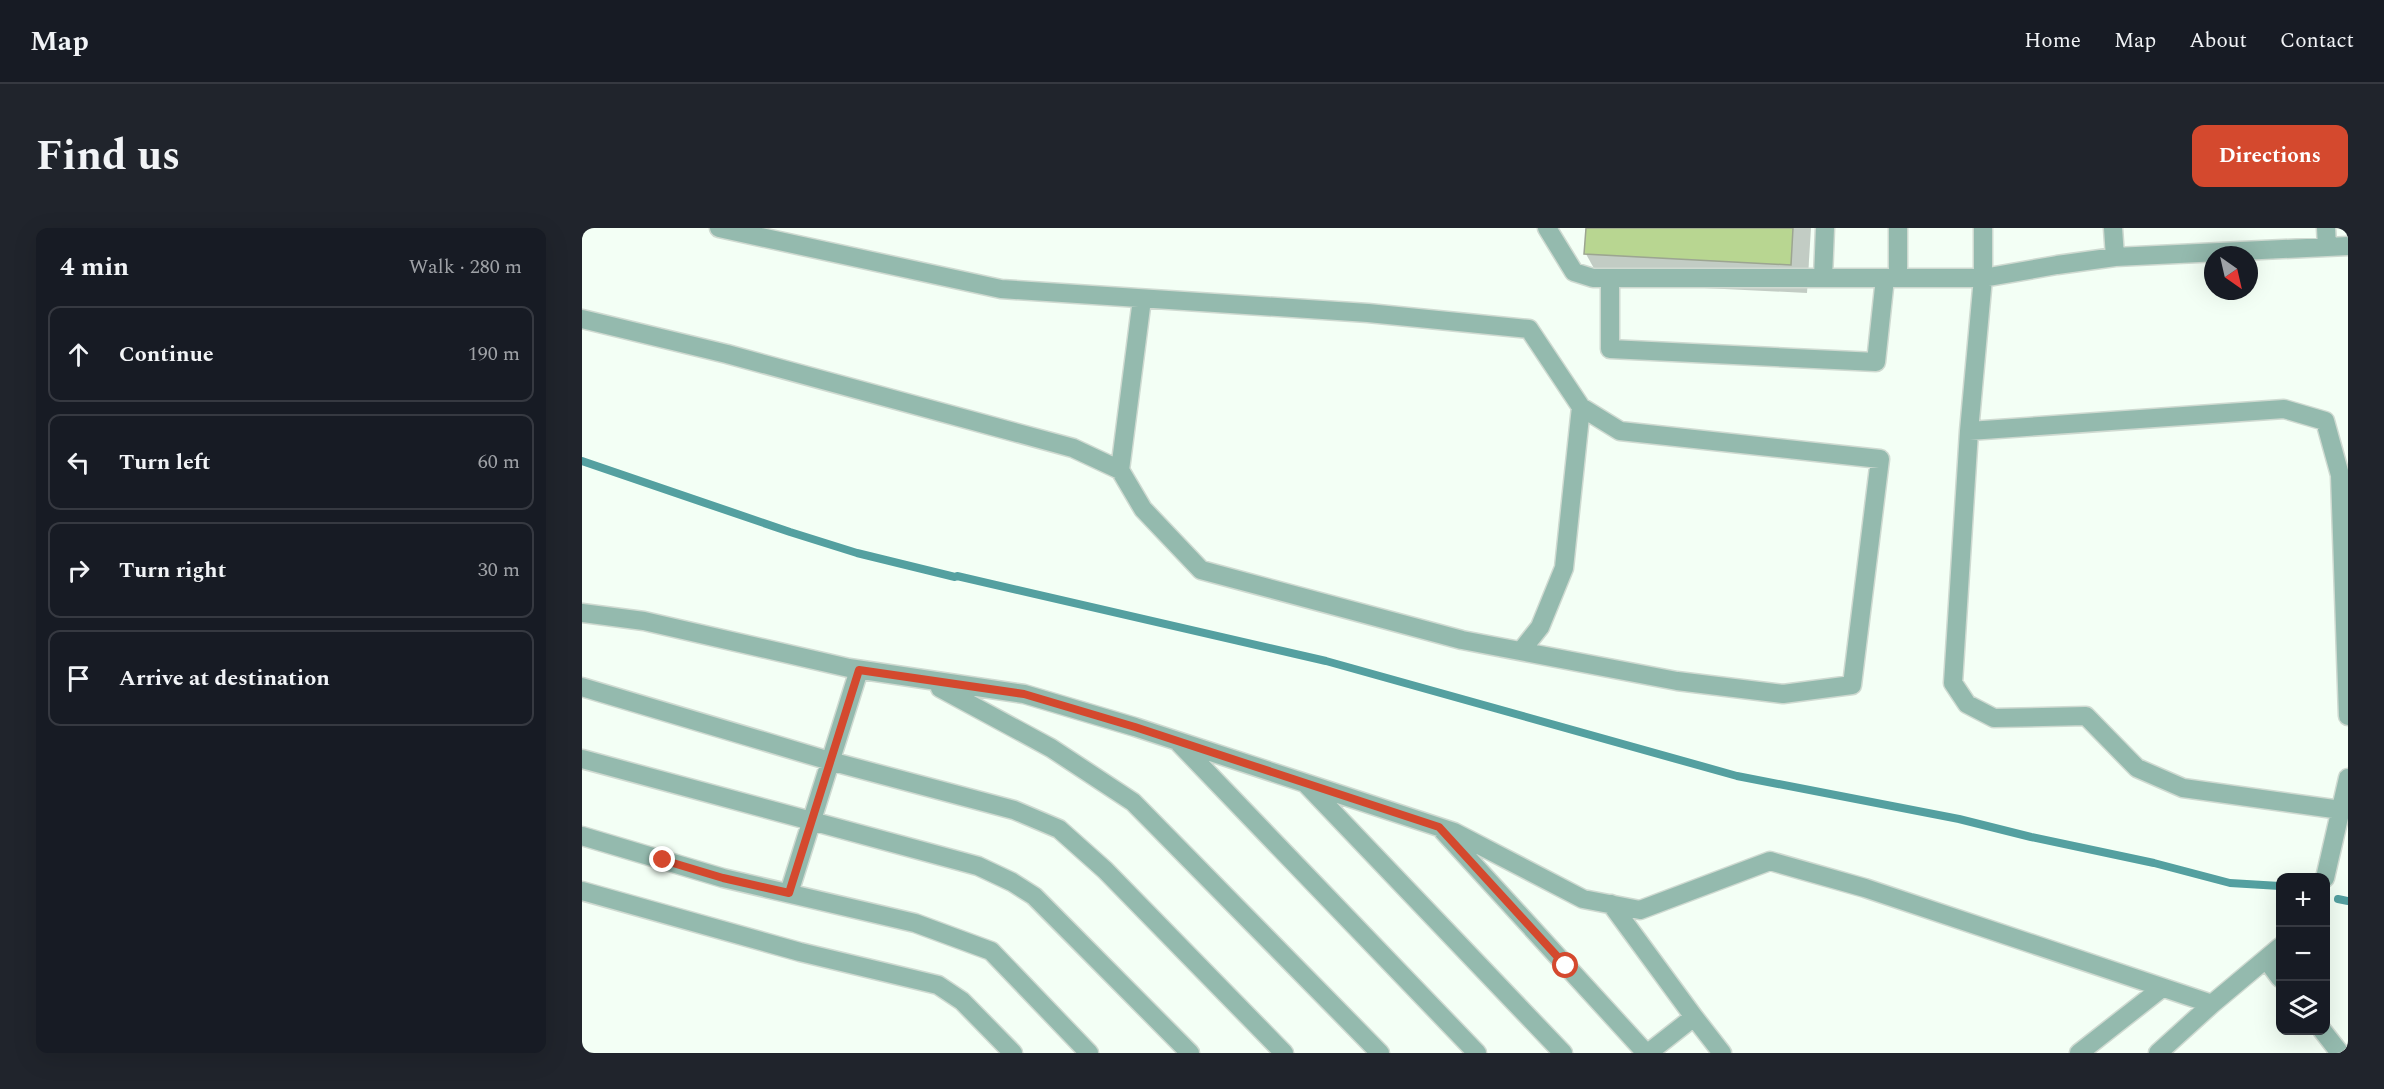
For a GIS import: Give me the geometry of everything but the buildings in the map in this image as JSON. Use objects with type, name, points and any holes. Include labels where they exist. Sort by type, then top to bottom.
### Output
[{"type":"street","points":[[582,319],[727,354],[1073,448],[1120,470],[1143,509],[1202,570],[1462,640],[1677,681],[1782,694],[1852,686],[1880,459],[1620,431],[1581,407],[1529,329],[1368,313],[1001,290],[719,228]]},
{"type":"street","points":[[1547,228],[1574,272],[1593,278],[1983,278],[2115,257],[2348,246]]},
{"type":"street","points":[[1823,278],[1825,228]]},
{"type":"street","points":[[1610,278],[1610,349],[1876,362],[1898,228]]},
{"type":"street","points":[[1983,228],[1983,278],[1969,431],[1953,683],[1967,704],[1994,718],[2086,716],[2138,768],[2183,788],[2340,810]]},
{"type":"street","points":[[2113,228],[2115,257]]},
{"type":"street","points":[[2326,228],[2327,247]]},
{"type":"street","points":[[1120,470],[1142,299]]},
{"type":"street","points":[[1521,651],[1540,627],[1564,568],[1581,407]]},
{"type":"street","points":[[1969,431],[2284,409],[2325,421],[2340,475],[2348,716]]},
{"type":"street","points":[[582,613],[644,621],[859,670],[1024,694],[1178,741],[1454,832],[1583,899],[1640,910],[1770,861],[1864,888],[2212,1004]]},
{"type":"street","points":[[789,893],[859,670]]},
{"type":"street","points":[[929,682],[1051,748],[1133,802],[1380,1053]]},
{"type":"street","points":[[582,687],[830,761],[1014,810],[1059,829],[1105,870],[1284,1053]]},
{"type":"street","points":[[1178,741],[1477,1053]]},
{"type":"street","points":[[582,759],[978,866],[1012,882],[1034,896],[1190,1053]]},
{"type":"street","points":[[2326,873],[2348,778]]},
{"type":"street","points":[[1305,783],[1563,1053]]},
{"type":"street","points":[[1439,827],[1647,1053],[1694,1017]]},
{"type":"street","points":[[582,836],[723,878],[915,923],[991,951],[1089,1053]]},
{"type":"street","points":[[582,891],[800,952],[938,985],[962,1001],[1013,1053]]},
{"type":"street","points":[[1611,904],[1722,1053]]},
{"type":"street","points":[[2158,1053],[2276,950]]},
{"type":"street","points":[[2266,959],[2276,973]]},
{"type":"street","points":[[2079,1053],[2163,988]]},
{"type":"street","points":[[2326,1035],[2340,1053]]},
{"type":"waterway","points":[[582,461],[857,553],[1326,661],[1737,776],[1959,819],[2154,863],[2230,883],[2276,886]]},
{"type":"waterway","points":[[2338,899],[2348,901]]},
{"type":"route","points":[[663,860],[723,878],[789,893],[859,670],[1024,694],[1135,727],[1439,827],[1566,966]]}]
